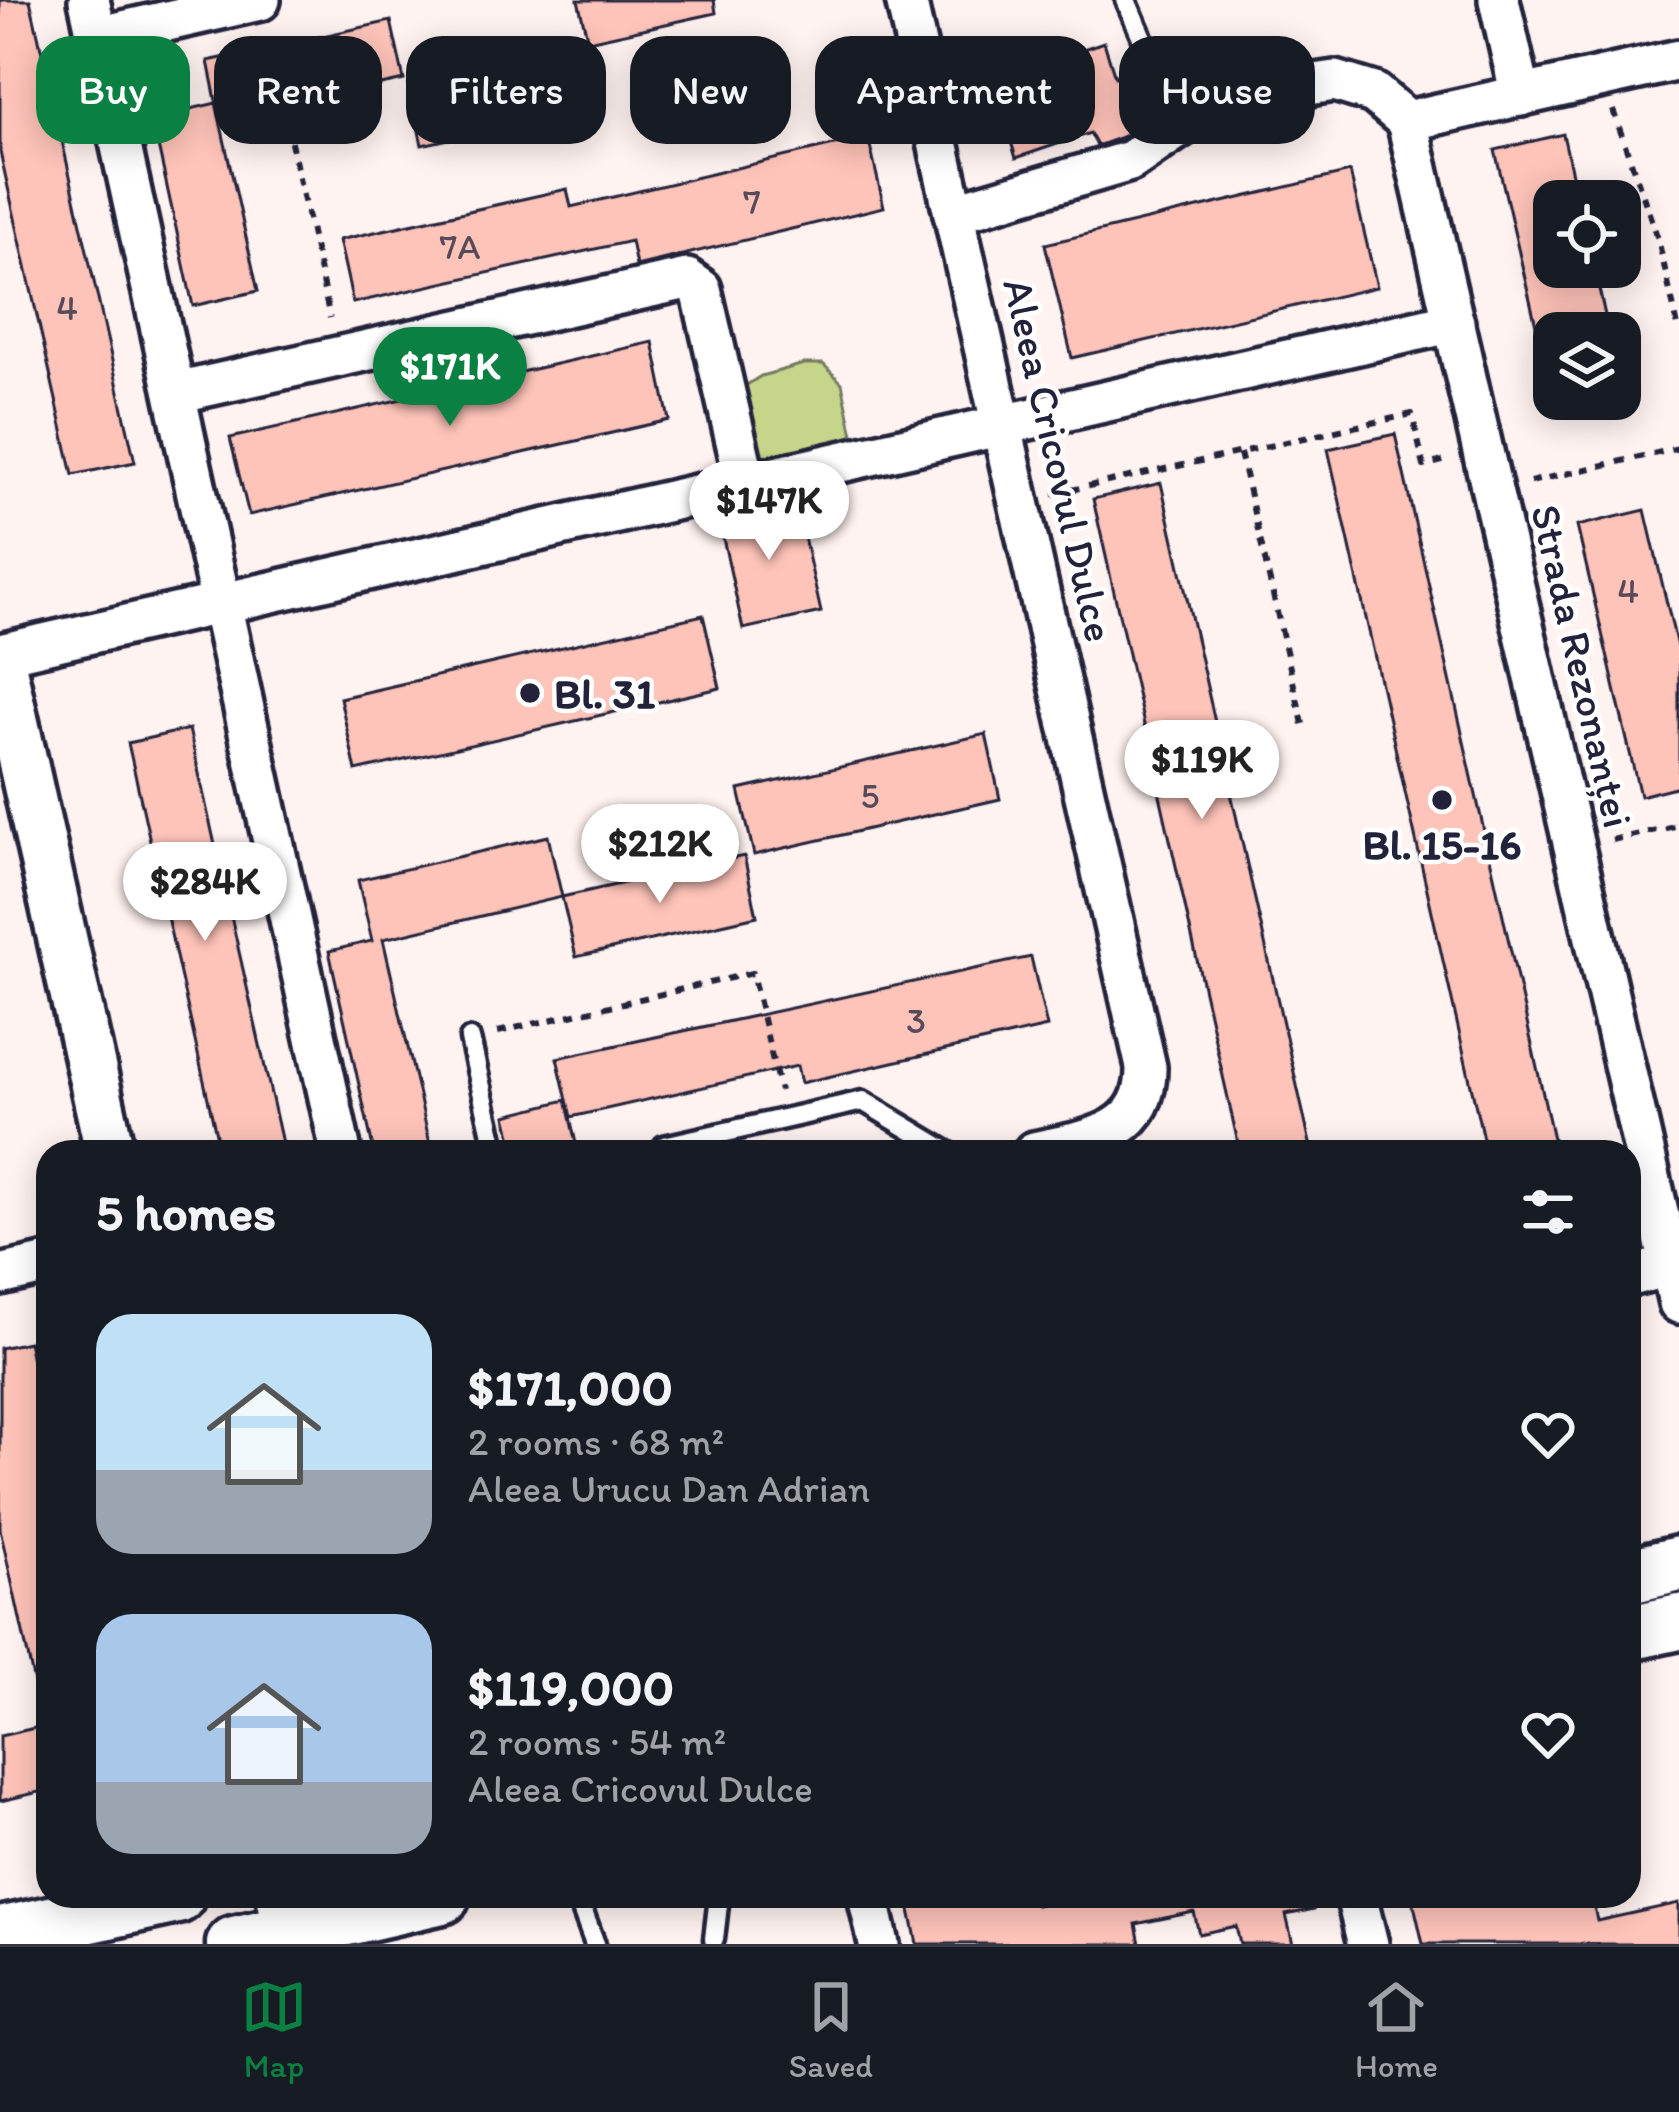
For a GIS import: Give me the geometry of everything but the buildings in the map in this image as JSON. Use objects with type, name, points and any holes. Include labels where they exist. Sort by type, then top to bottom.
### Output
[{"type":"main road","points":[[1641,1573],[1679,1564]]},
{"type":"main road","points":[[1641,1630],[1679,1622]]},
{"type":"main road","points":[[0,1935],[123,1908]]},
{"type":"main road","points":[[234,1944],[287,1924],[376,1908]]},
{"type":"street","points":[[260,0],[93,18],[338,1140]]},
{"type":"street","name":"Aleea Cricovul Dulce","points":[[906,0],[1137,1019],[1146,1088],[1138,1109],[1115,1132],[1083,1140]]},
{"type":"street","points":[[1499,0],[1521,96]]},
{"type":"street","points":[[1315,85],[1335,81],[1374,92],[1407,121],[1679,60]]},
{"type":"street","name":"Strada Rezonanței","points":[[1407,121],[1676,1278]]},
{"type":"street","points":[[954,212],[1130,161],[1156,144]]},
{"type":"street","points":[[176,393],[696,280],[746,484]]},
{"type":"street","points":[[107,1140],[0,657],[1454,322]]},
{"type":"street","points":[[0,1275],[36,1267]]},
{"type":"street","points":[[1641,1277],[1676,1278]]},
{"type":"street","points":[[871,1908],[879,1944]]},
{"type":"street","points":[[1359,1908],[1368,1944]]},
{"type":"lane","points":[[1126,0],[1141,36]]},
{"type":"lane","points":[[470,1039],[493,1140]]},
{"type":"lane","points":[[690,1140],[863,1101],[928,1140]]},
{"type":"lane","points":[[582,1908],[595,1944]]},
{"type":"lane","points":[[714,1939],[718,1908]]},
{"type":"path","points":[[1602,78],[1658,239],[1679,331]]},
{"type":"path","points":[[292,144],[339,357]]},
{"type":"path","points":[[1020,501],[1412,414],[1424,466],[1483,452]]},
{"type":"path","points":[[1492,491],[1679,448]]},
{"type":"path","points":[[1240,452],[1303,724]]},
{"type":"path","points":[[1574,849],[1679,825]]},
{"type":"path","points":[[470,1039],[752,973],[786,1118]]},
{"type":"green space","points":[[804,364],[823,364],[842,383],[858,458],[746,484],[726,398],[761,376]]},
{"type":"place","name":"Bl. 31","points":[[530,693]]},
{"type":"place","name":"Bl. 15-16","points":[[1442,800]]}]
